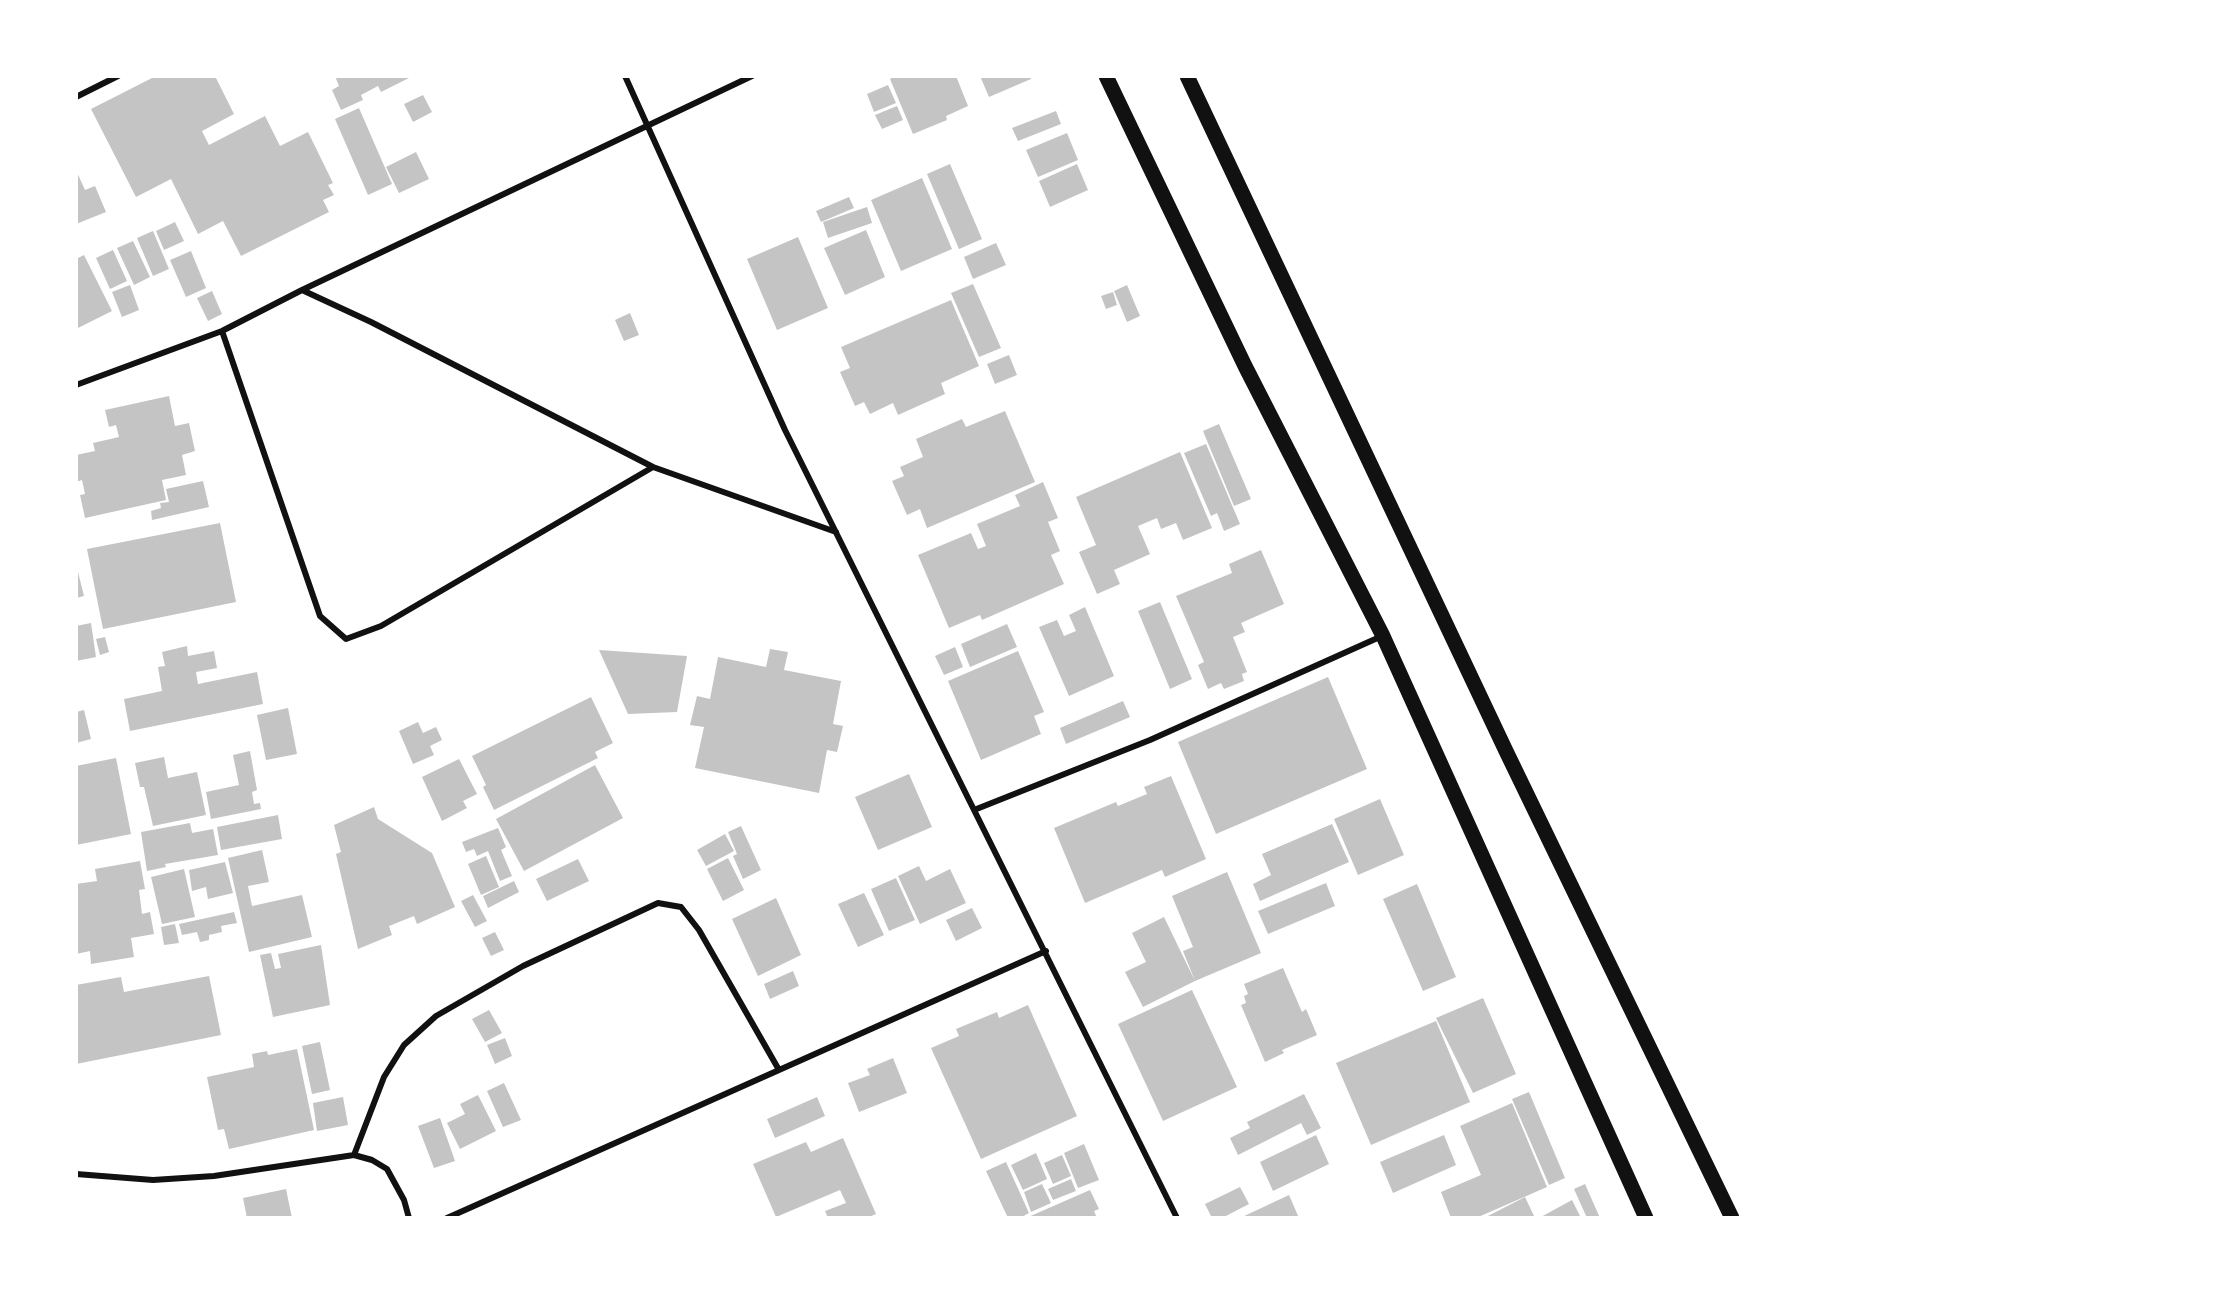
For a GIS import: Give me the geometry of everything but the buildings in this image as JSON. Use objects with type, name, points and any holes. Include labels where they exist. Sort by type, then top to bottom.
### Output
[{"type":"main road","points":[[1106,76],[1245,366],[1383,636],[1646,1218]]},
{"type":"main road","points":[[1187,76],[1506,751],[1732,1218]]},
{"type":"street","points":[[76,97],[118,76]]},
{"type":"street","points":[[625,76],[785,430],[1177,1218]]},
{"type":"street","points":[[76,385],[222,331],[302,290],[752,76]]},
{"type":"street","points":[[302,290],[371,322],[653,467],[836,532]]},
{"type":"street","points":[[222,331],[320,616],[346,639],[381,626],[653,467]]},
{"type":"street","points":[[974,810],[1150,740],[1383,636]]},
{"type":"street","points":[[354,1155],[384,1077],[404,1045],[436,1016],[523,966],[658,903],[681,907],[699,930],[779,1070]]},
{"type":"street","points":[[447,1218],[1046,951]]},
{"type":"street","points":[[76,1174],[153,1180],[204,1177],[354,1155],[372,1160],[387,1169],[404,1200],[409,1218]]}]
